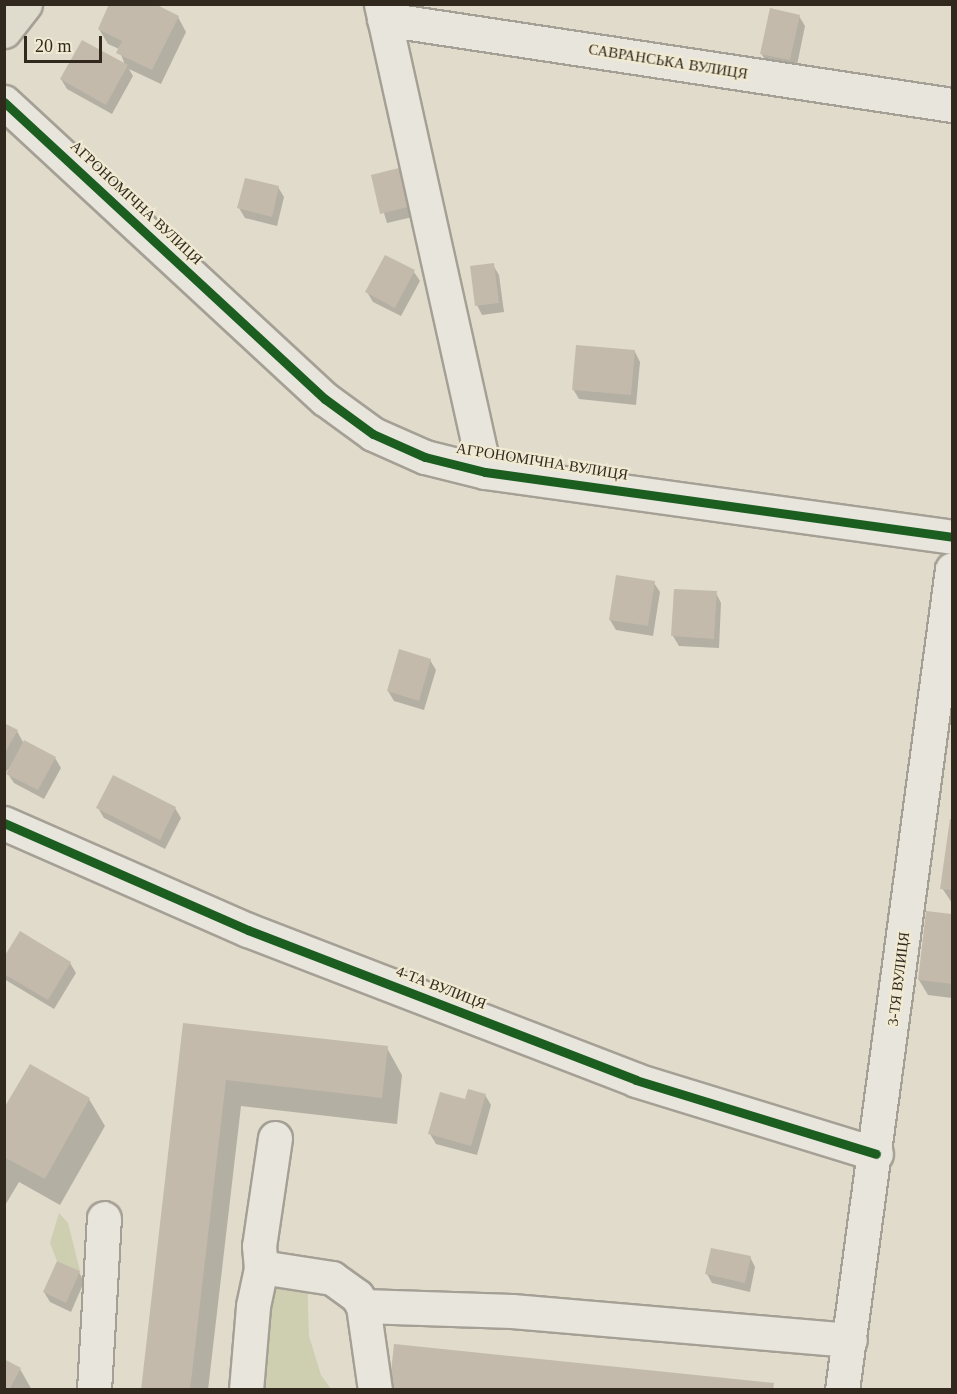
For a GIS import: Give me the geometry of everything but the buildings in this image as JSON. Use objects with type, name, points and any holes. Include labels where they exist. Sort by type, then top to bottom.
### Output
[{"type":"main road","points":[[4,31],[24,4]]},
{"type":"street","name":"САВРАНСЬКА ВУЛИЦЯ","points":[[485,471],[382,12],[952,105]]},
{"type":"street","name":"АГРОНОМІЧНА ВУЛИЦЯ","points":[[4,102],[325,399],[373,434],[425,457],[485,471],[952,537]]},
{"type":"street","name":"3-ТЯ ВУЛИЦЯ","points":[[842,1389],[876,1155],[952,569]]},
{"type":"street","name":"4-ТА ВУЛИЦЯ","points":[[4,823],[248,930],[625,1076],[876,1155]]},
{"type":"street","points":[[246,1389],[253,1306],[261,1267],[259,1246],[275,1138]]},
{"type":"street","points":[[94,1389],[104,1218]]},
{"type":"street","points":[[261,1267],[332,1278],[357,1296],[363,1306],[375,1389]]},
{"type":"street","points":[[363,1306],[512,1311],[850,1340]]},
{"type":"green space","points":[[59,1213],[68,1223],[80,1271],[57,1261],[50,1243]]},
{"type":"green space","points":[[307,1277],[309,1336],[321,1375],[331,1389],[246,1390],[256,1287]]},
{"type":"cycle path","points":[[4,102],[325,399],[373,434],[425,457],[485,472],[952,537]]},
{"type":"cycle path","points":[[4,823],[248,930],[636,1080],[876,1154]]}]
